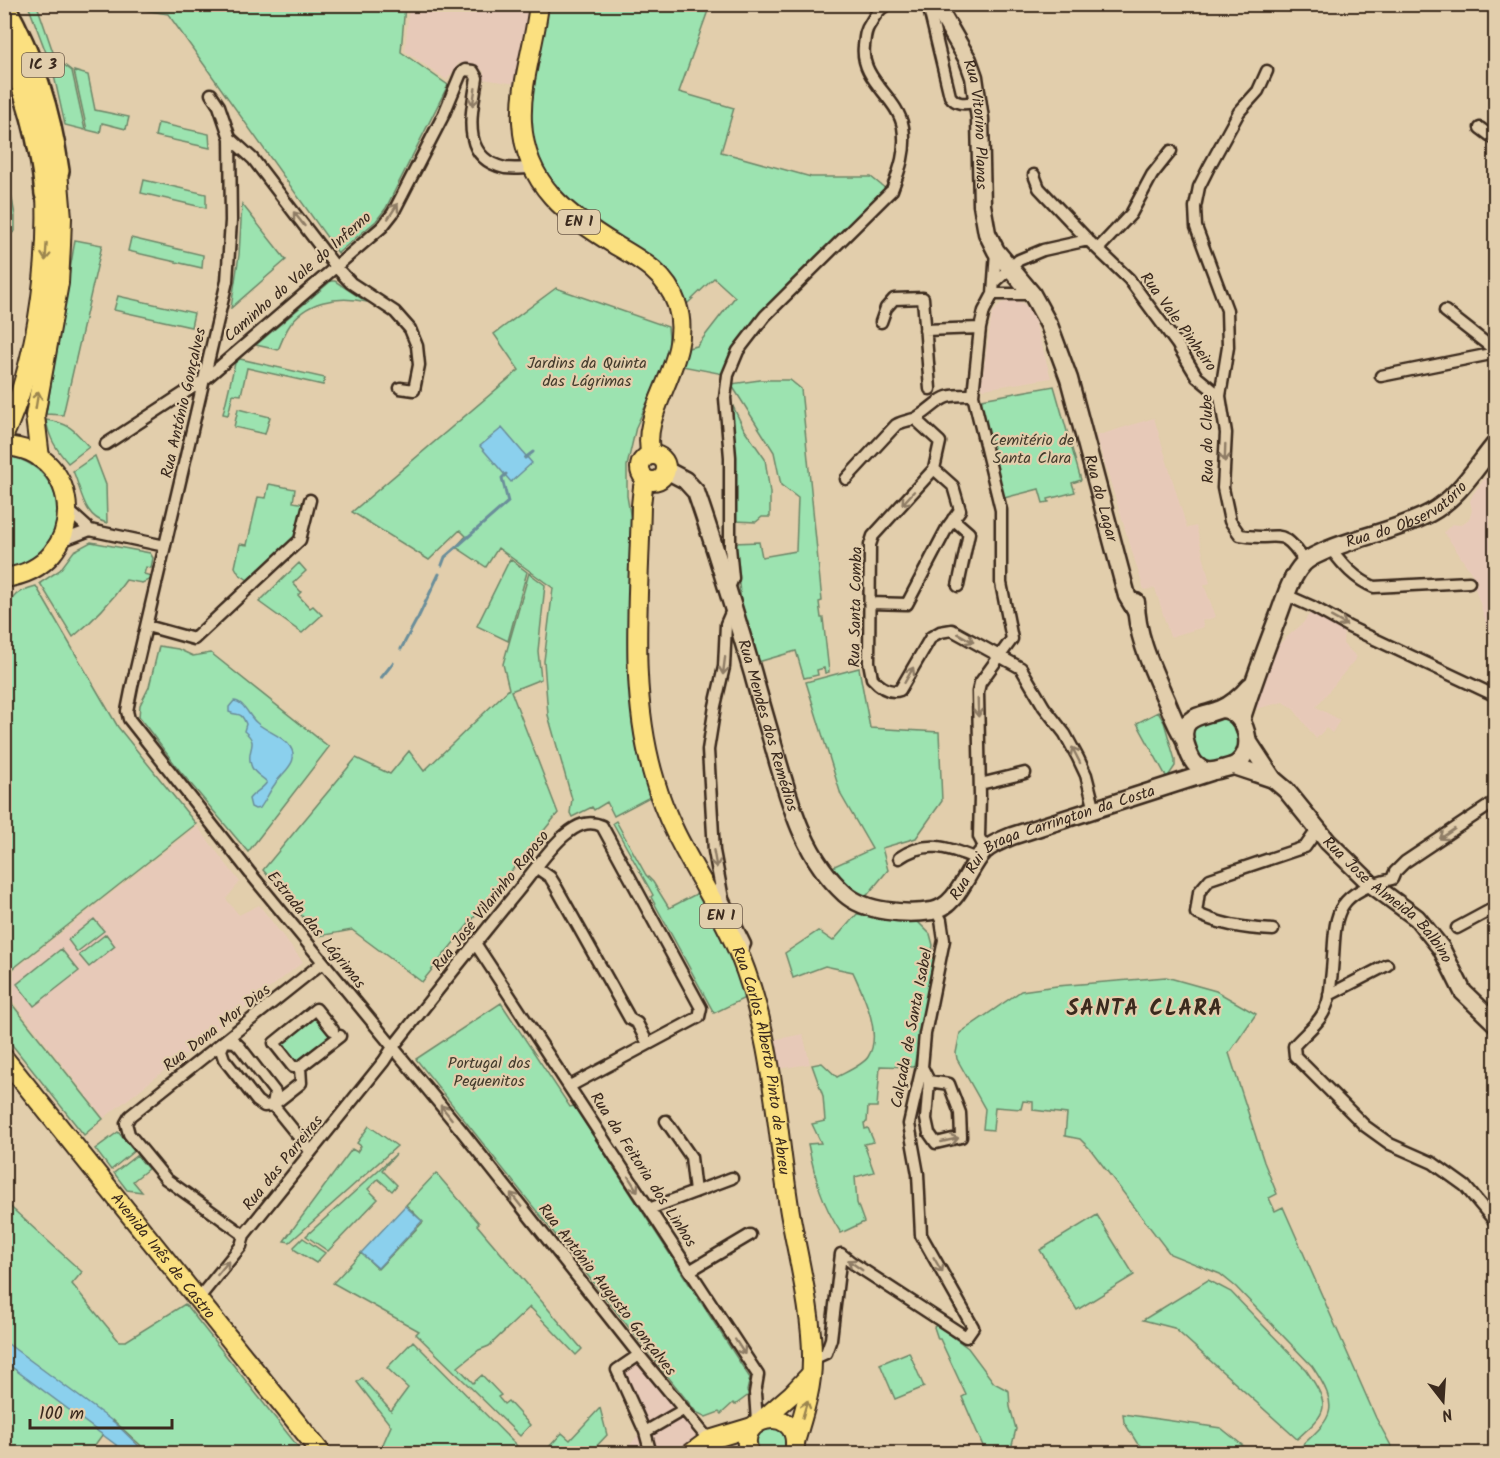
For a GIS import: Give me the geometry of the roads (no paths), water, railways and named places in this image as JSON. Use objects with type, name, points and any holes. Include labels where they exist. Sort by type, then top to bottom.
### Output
[{"type":"highway","name":"IC 3","points":[[19,4],[46,73],[51,130]]},
{"type":"highway","name":"IC 3","points":[[4,6],[36,76],[51,130]]},
{"type":"highway","name":"IC 3","points":[[4,40],[35,124],[46,194]]},
{"type":"highway","name":"IC 3","points":[[4,76],[46,194]]},
{"type":"highway","points":[[51,130],[58,171]]},
{"type":"main road","name":"EN 1","points":[[539,4],[522,99],[525,145],[533,168],[544,188],[558,205],[582,224],[646,264],[663,279],[678,308],[681,325],[680,345],[652,426],[649,445],[651,455],[640,465],[640,472],[647,480]]},
{"type":"main road","points":[[40,458],[35,416],[59,283],[62,218],[58,171]]},
{"type":"main road","points":[[4,435],[24,380],[39,309],[47,236],[46,194]]},
{"type":"main road","points":[[4,446],[21,449],[40,458],[50,466],[63,487],[68,510],[67,526],[62,541],[36,568],[12,577],[4,590]]},
{"type":"main road","points":[[647,480],[658,480],[666,470],[663,460],[651,455]]},
{"type":"main road","name":"Rua Carlos Alberto Pinto de Abreu","points":[[647,480],[643,487],[641,506],[638,644],[638,684],[642,729],[654,780],[665,811],[740,955],[754,999],[768,1057],[781,1156],[809,1321],[811,1367]]},
{"type":"main road","name":"Avenida Inês de Castro","points":[[4,1059],[322,1454]]},
{"type":"main road","name":"EN 1","points":[[794,1448],[807,1402],[811,1367]]},
{"type":"main road","points":[[700,1446],[757,1423],[792,1394],[811,1367]]},
{"type":"main road","name":"EN 1","points":[[757,1423],[770,1418],[784,1422],[794,1434],[794,1448]]},
{"type":"main road","points":[[700,1446],[718,1445],[747,1454],[747,1441],[757,1423]]},
{"type":"street","points":[[727,591],[733,578],[729,547],[730,457],[725,398],[728,375],[738,351],[765,316],[892,190],[901,167],[905,146],[902,124],[892,105],[867,70],[863,54],[865,31],[877,12],[888,4]]},
{"type":"street","points":[[926,4],[950,96],[954,102],[960,104],[978,102]]},
{"type":"street","name":"Rua Vitorino Planas","points":[[938,4],[968,60],[974,77],[980,119],[983,218],[987,233],[996,251],[1032,294],[1049,325],[1069,379],[1093,464]]},
{"type":"street","name":"Caminho do Vale do Inferno","points":[[106,444],[204,380],[382,226],[393,213],[443,116],[461,73],[465,70],[473,71],[477,78],[472,108],[472,136],[474,145],[482,157],[505,168],[533,168]]},
{"type":"street","name":"Rua do Clube","points":[[1268,71],[1258,91],[1239,112],[1199,187],[1195,207],[1196,227],[1227,310],[1228,347],[1220,396],[1226,433],[1223,488],[1230,521],[1240,535],[1282,536],[1295,546],[1305,562]]},
{"type":"street","name":"Rua António Gonçalves","points":[[129,719],[127,711],[227,282],[231,221],[230,138],[219,106],[211,94]]},
{"type":"street","points":[[1480,128],[1496,140]]},
{"type":"street","points":[[230,138],[253,159],[335,266],[351,283],[395,312],[410,329],[417,346],[419,365],[414,390],[400,388]]},
{"type":"street","points":[[1098,249],[1131,214],[1152,175],[1172,151]]},
{"type":"street","name":"Rua Vale Pinheiro","points":[[1034,175],[1039,188],[1129,279],[1177,344],[1197,377],[1220,396]]},
{"type":"street","points":[[994,288],[1032,255],[1043,250],[1088,240]]},
{"type":"street","name":"Rua Vitorino Planas","points":[[981,855],[978,692],[980,683],[1012,639],[1001,583],[1001,510],[973,395],[980,328],[994,288],[996,251]]},
{"type":"street","points":[[994,288],[1032,294]]},
{"type":"street","points":[[881,322],[886,308],[894,299],[923,298],[930,389]]},
{"type":"street","points":[[1445,311],[1496,352]]},
{"type":"street","points":[[925,330],[980,328]]},
{"type":"street","points":[[1381,376],[1496,352]]},
{"type":"street","points":[[846,479],[896,425],[906,419],[915,419],[940,399],[952,394],[973,395]]},
{"type":"street","points":[[915,419],[940,442],[934,469],[953,486],[956,515],[969,533],[958,586]]},
{"type":"street","name":"Rua do Observatório","points":[[1305,562],[1331,549],[1431,512],[1448,500],[1496,443]]},
{"type":"street","name":"Rua do Lagar","points":[[1093,464],[1095,484],[1136,591],[1136,611],[1148,659],[1168,703],[1173,720],[1184,738]]},
{"type":"street","name":"Rua Santa Comba","points":[[934,469],[873,536],[870,545],[870,672],[877,684],[894,692],[900,690],[931,637],[940,632],[952,630],[1000,657]]},
{"type":"street","name":"Rua Mendes dos Remédios","points":[[666,470],[685,480],[696,492],[733,609],[792,812],[804,840],[832,880],[846,895],[863,906],[901,912],[936,910]]},
{"type":"street","points":[[147,626],[194,639],[300,540],[310,500]]},
{"type":"street","points":[[68,510],[90,530],[165,546]]},
{"type":"street","points":[[870,603],[906,604],[956,515]]},
{"type":"street","points":[[62,541],[90,530]]},
{"type":"street","points":[[1331,549],[1360,581],[1374,587],[1469,582]]},
{"type":"street","points":[[1242,721],[1253,683],[1286,596],[1296,573],[1305,562]]},
{"type":"street","points":[[1286,596],[1496,696]]},
{"type":"street","points":[[733,609],[726,624],[724,667],[708,750],[714,851],[723,899],[745,944],[740,955]]},
{"type":"street","points":[[1000,657],[1021,669],[1044,707],[1065,734],[1086,775],[1095,810]]},
{"type":"street","points":[[1222,709],[1232,711],[1242,721],[1248,741],[1245,754],[1234,766],[1211,772],[1200,768],[1190,759],[1184,738],[1187,724],[1194,717],[1222,709],[1238,699],[1253,683]]},
{"type":"street","points":[[1168,703],[1194,717]]},
{"type":"street","name":"Estrada das Lágrimas","points":[[129,719],[322,963],[483,1157]]},
{"type":"street","name":"Rua José Almeida Balbino","points":[[1248,741],[1273,779],[1286,790],[1317,830],[1371,884],[1417,918],[1441,948],[1463,992],[1496,1024]]},
{"type":"street","name":"Rua Rui Braga Carrington da Costa","points":[[1174,785],[1190,759]]},
{"type":"street","name":"Rua José Almeida Balbino","points":[[1234,766],[1273,779]]},
{"type":"street","points":[[980,784],[1025,772]]},
{"type":"street","name":"Rua Rui Braga Carrington da Costa","points":[[936,910],[957,895],[969,870],[994,844],[1012,836],[1211,772]]},
{"type":"street","points":[[1496,801],[1405,862],[1395,872],[1392,879],[1371,884],[1347,898],[1338,913],[1326,1008],[1294,1046],[1294,1056],[1365,1126],[1390,1144],[1433,1163],[1465,1186],[1496,1223]]},
{"type":"street","name":"Rua José Vilarinho Raposo","points":[[393,1047],[564,836],[585,823],[594,822],[602,826],[701,1008],[699,1017],[648,1044]]},
{"type":"street","points":[[1274,930],[1242,927],[1210,920],[1196,913],[1199,892],[1210,879],[1305,847],[1317,830]]},
{"type":"street","points":[[899,858],[912,849],[932,847],[981,855]]},
{"type":"street","points":[[537,868],[550,877],[630,1019],[637,1023],[648,1044],[570,1086]]},
{"type":"street","points":[[1456,928],[1496,907]]},
{"type":"street","name":"Calçada de Santa Isabel","points":[[811,1367],[824,1356],[831,1339],[841,1254],[966,1337],[974,1328],[921,1235],[918,1174],[909,1124],[922,1067],[928,1014],[944,940],[936,910]]},
{"type":"street","name":"Rua da Feitoria dos Linhos","points":[[475,943],[758,1374],[755,1393],[757,1423]]},
{"type":"street","name":"Rua Dona Mor Dias","points":[[244,1234],[166,1179],[129,1134],[126,1123],[130,1116],[322,963]]},
{"type":"street","points":[[1329,995],[1387,965]]},
{"type":"street","points":[[316,1009],[336,1033],[300,1067],[293,1067],[274,1043],[316,1009]]},
{"type":"street","points":[[273,1105],[276,1092],[240,1047],[235,1042],[225,1041],[221,1050],[224,1059],[257,1101],[264,1106],[273,1105],[301,1083],[300,1067]]},
{"type":"street","name":"Rua das Parreiras","points":[[198,1299],[241,1246],[244,1234],[393,1047]]},
{"type":"street","points":[[922,1067],[928,1081],[926,1119],[929,1133],[936,1143],[961,1137],[960,1113],[950,1084],[928,1081]]},
{"type":"street","points":[[273,1105],[311,1152]]},
{"type":"street","points":[[666,1121],[691,1157],[695,1192]]},
{"type":"street","name":"Rua António Augusto Gonçalves","points":[[483,1157],[683,1410],[700,1446]]},
{"type":"street","points":[[649,1209],[732,1178]]},
{"type":"street","points":[[691,1270],[750,1235]]},
{"type":"street","points":[[639,1355],[617,1370],[645,1432],[651,1454]]},
{"type":"street","points":[[645,1432],[683,1410]]},
{"type":"water","points":[[502,428],[532,463],[511,482],[480,446]]},
{"type":"water","points":[[234,701],[244,706],[254,720],[285,741],[292,750],[290,766],[260,808],[251,807],[249,799],[267,782],[252,768],[250,754],[252,743],[244,731],[246,724],[244,720],[241,715],[229,712],[229,707]]},
{"type":"water","points":[[405,1206],[422,1221],[378,1268],[361,1253]]},
{"type":"water","points":[[4,1341],[115,1423],[146,1453],[127,1453],[5,1362]]},
{"type":"waterway","points":[[525,458],[533,452]]},
{"type":"waterway","points":[[442,565],[445,557],[508,502],[502,478],[506,474]]},
{"type":"waterway","points":[[417,620],[439,574]]},
{"type":"waterway","points":[[401,649],[416,621]]},
{"type":"waterway","points":[[381,678],[393,663]]},
{"type":"district","name":"SANTA CLARA","points":[[1145,1009]]},
{"type":"park label","name":"Jardins da Quinta das Lágrimas","points":[[587,372]]},
{"type":"park label","name":"Cemitério de Santa Clara","points":[[1032,449]]},
{"type":"park label","name":"Portugal dos Pequenitos","points":[[489,1072]]}]
